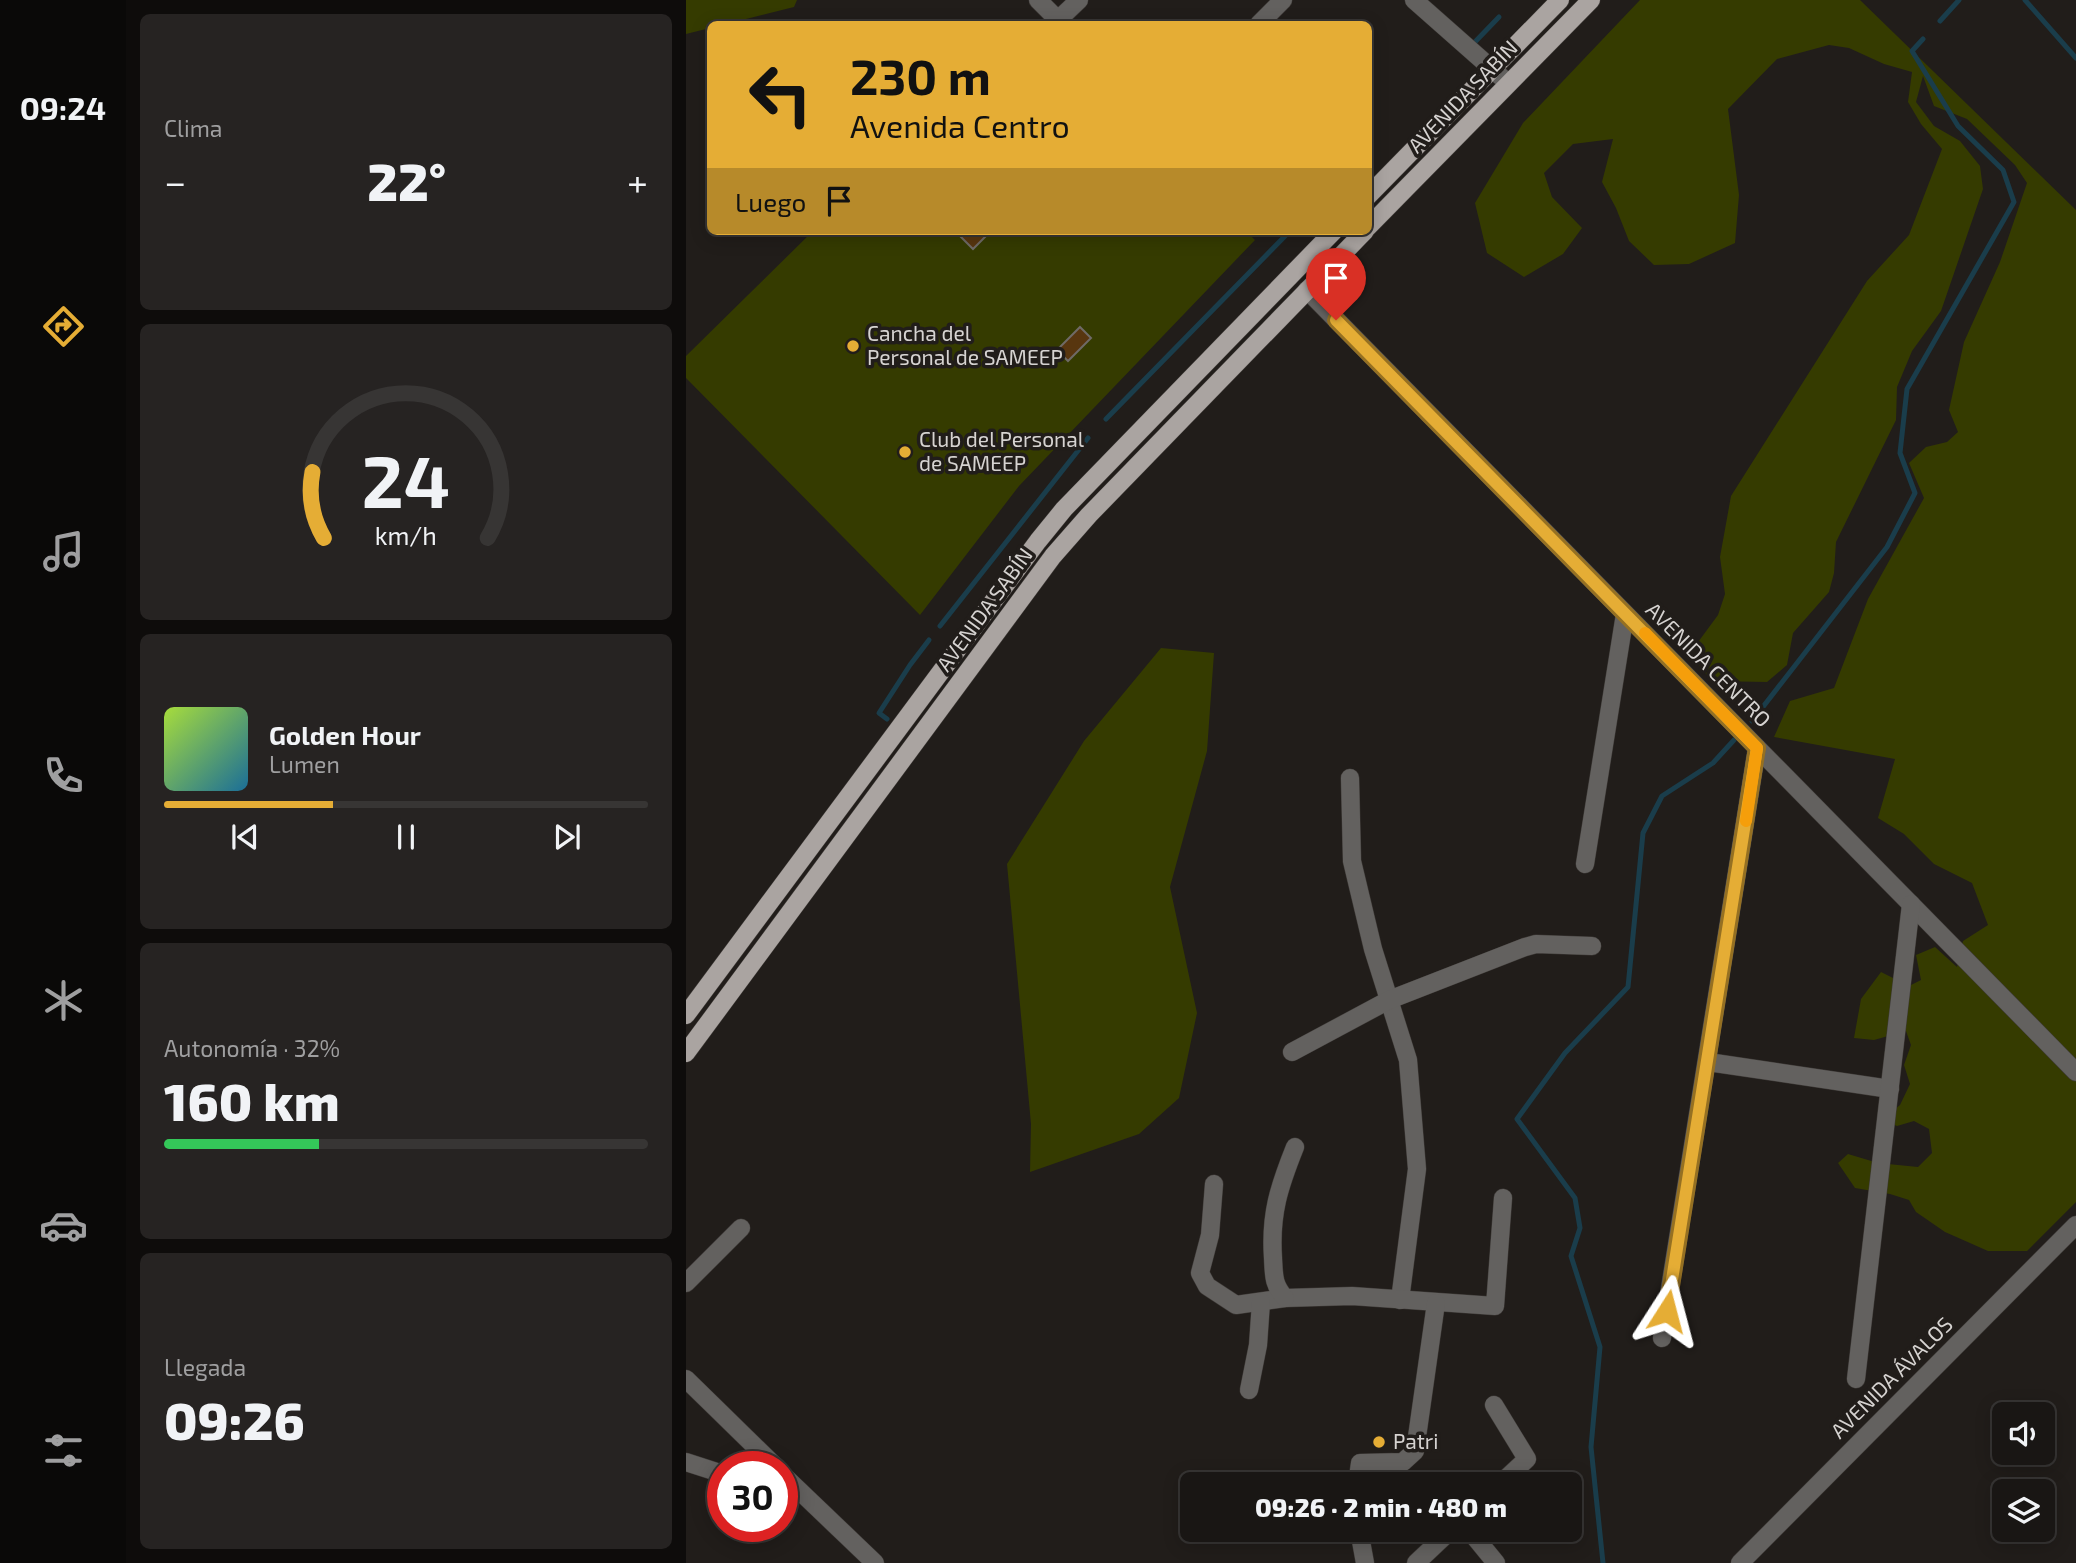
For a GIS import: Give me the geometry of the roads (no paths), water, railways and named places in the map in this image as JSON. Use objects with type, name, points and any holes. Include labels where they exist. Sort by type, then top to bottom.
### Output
[{"type":"main road","name":"AVENIDA SABÍN","points":[[1372,192],[1560,0]]},
{"type":"main road","name":"AVENIDA SABÍN","points":[[1372,223],[1591,0]]},
{"type":"main road","name":"AVENIDA SABÍN","points":[[686,1015],[1064,509],[1330,235]]},
{"type":"main road","name":"AVENIDA SABÍN","points":[[686,1053],[1054,556],[1089,515],[1361,235]]},
{"type":"street","points":[[1038,0],[1059,21]]},
{"type":"street","points":[[1061,21],[1079,0]]},
{"type":"street","points":[[1262,21],[1283,0]]},
{"type":"street","points":[[1413,0],[1508,83]]},
{"type":"street","name":"AVENIDA CENTRO","points":[[1307,290],[2076,1072]]},
{"type":"street","points":[[1585,864],[1625,614]]},
{"type":"street","points":[[1662,1338],[1757,748]]},
{"type":"street","points":[[1350,778],[1352,861],[1373,949],[1408,1060],[1417,1169],[1401,1300]]},
{"type":"street","points":[[1856,1379],[1911,904]]},
{"type":"street","points":[[1292,1052],[1389,1000],[1536,944],[1592,946]]},
{"type":"street","points":[[1708,1062],[1890,1089]]},
{"type":"street","points":[[1285,1298],[1275,1287],[1271,1228],[1279,1187],[1295,1147]]},
{"type":"street","points":[[1214,1184],[1210,1235],[1200,1273],[1207,1286],[1236,1305],[1285,1298],[1352,1296],[1495,1306],[1503,1198]]},
{"type":"street","name":"AVENIDA ÁVALOS","points":[[1740,1563],[2076,1224]]},
{"type":"street","points":[[686,1283],[741,1228]]},
{"type":"street","points":[[1249,1390],[1258,1345],[1261,1302]]},
{"type":"street","points":[[1359,1472],[1360,1463],[1403,1462],[1415,1451],[1436,1303]]},
{"type":"street","points":[[686,1379],[760,1451]]},
{"type":"street","points":[[1494,1405],[1527,1459],[1513,1472]]},
{"type":"street","points":[[686,1462],[707,1469]]},
{"type":"street","points":[[798,1498],[875,1563]]},
{"type":"street","points":[[1361,1542],[1365,1563]]},
{"type":"street","points":[[1416,1563],[1438,1542]]},
{"type":"street","points":[[1479,1542],[1496,1563]]},
{"type":"waterway","points":[[1940,21],[1959,0]]},
{"type":"waterway","points":[[2025,0],[2076,58]]},
{"type":"waterway","points":[[1472,45],[1499,17]]},
{"type":"waterway","points":[[1752,721],[1887,547],[1915,493],[1900,453],[1907,389],[2014,202],[2003,170],[1958,126],[1912,51],[1923,39]]},
{"type":"waterway","points":[[1106,419],[1286,235]]},
{"type":"waterway","points":[[940,626],[1088,438]]},
{"type":"waterway","points":[[887,719],[879,713],[929,640]]},
{"type":"waterway","points":[[1603,1563],[1591,1447],[1600,1347],[1571,1256],[1580,1228],[1575,1198],[1517,1119],[1565,1053],[1628,987],[1643,833],[1662,796],[1713,763],[1734,740]]},
{"type":"place","name":"Cancha del Personal de SAMEEP","points":[[853,346]]},
{"type":"place","name":"Club del Personal de SAMEEP","points":[[905,452]]},
{"type":"place","name":"Patri","points":[[1379,1442]]}]
